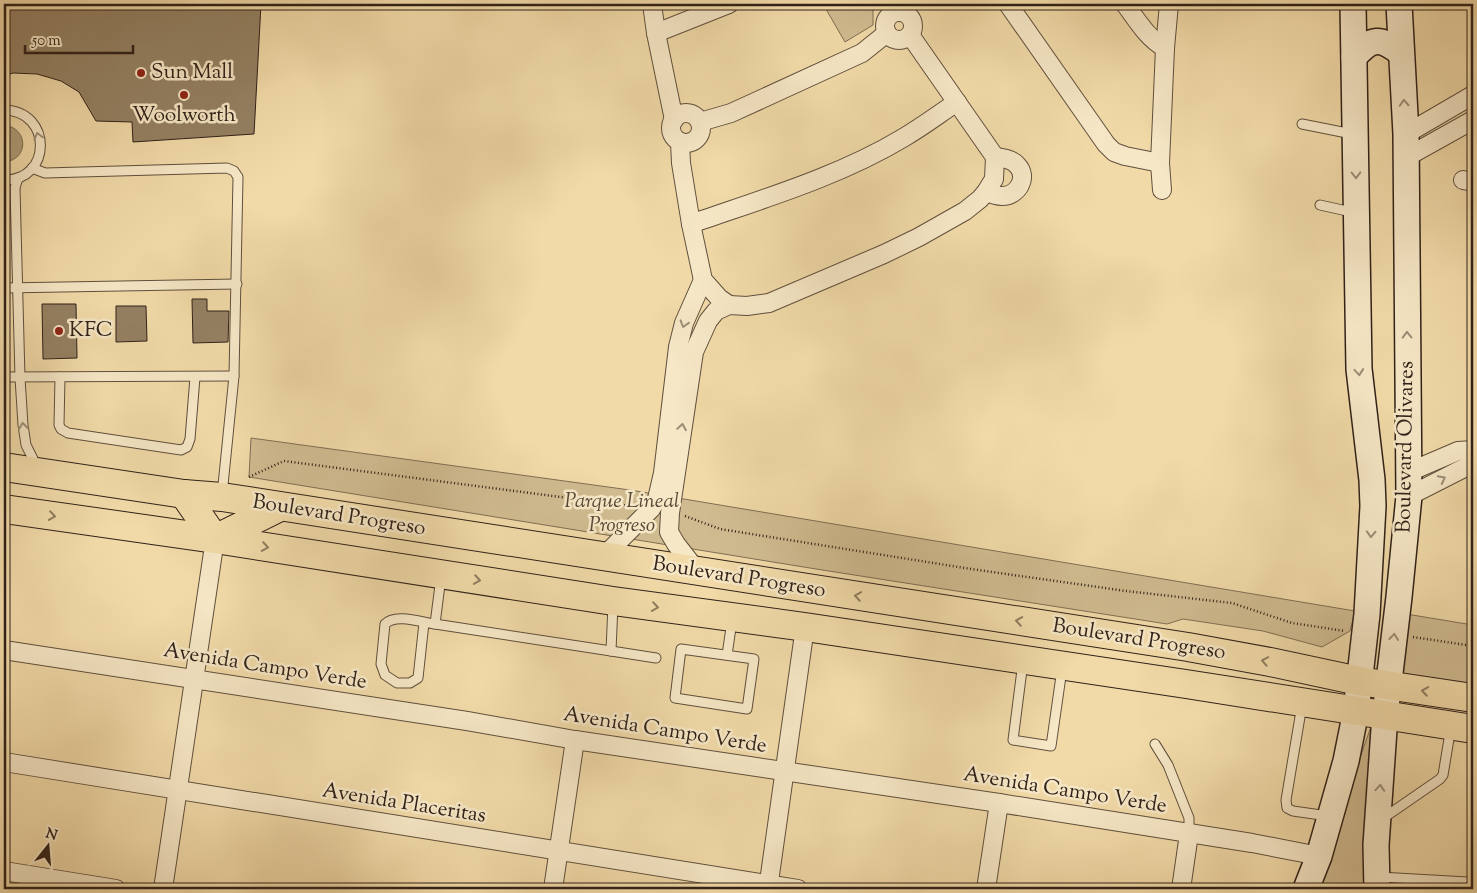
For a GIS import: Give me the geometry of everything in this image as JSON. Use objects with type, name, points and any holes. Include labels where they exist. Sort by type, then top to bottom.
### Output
[{"type":"main road","name":"Boulevard Progreso","points":[[4,466],[184,494],[222,497],[1188,647],[1359,681],[1473,698]]},
{"type":"main road","points":[[184,494],[214,539],[280,507]]},
{"type":"main road","name":"Boulevard Progreso","points":[[4,509],[214,539],[614,601],[805,627],[1462,727]]},
{"type":"street","points":[[652,4],[656,34],[674,120]]},
{"type":"street","points":[[656,34],[729,4]]},
{"type":"street","points":[[1008,4],[1106,144],[1114,152],[1125,156],[1160,163]]},
{"type":"street","points":[[1125,4],[1140,26],[1165,48]]},
{"type":"street","points":[[1162,190],[1160,163],[1165,48],[1169,4]]},
{"type":"street","name":"Boulevard Olivares","points":[[1306,889],[1319,856],[1346,761],[1356,711],[1366,614],[1373,506],[1372,480],[1359,369],[1353,4]]},
{"type":"street","name":"Boulevard Olivares","points":[[1377,883],[1377,822],[1385,714],[1401,579],[1409,484],[1406,146],[1399,4]]},
{"type":"street","points":[[888,9],[904,13],[911,18],[913,27],[910,35],[903,40],[890,37],[885,29],[888,9]]},
{"type":"street","points":[[700,122],[731,113],[862,53],[887,33]]},
{"type":"street","points":[[686,350],[716,311],[729,305],[747,306],[768,303],[884,254],[965,211],[986,192],[994,179],[995,157],[910,35]]},
{"type":"street","points":[[1354,57],[1364,46],[1371,42],[1390,44],[1401,53]]},
{"type":"street","points":[[1406,146],[1473,95]]},
{"type":"street","points":[[691,224],[815,180],[865,158],[903,138],[957,102]]},
{"type":"street","points":[[687,113],[700,122],[701,132],[695,140],[685,143],[680,142],[671,130],[677,116],[687,113]]},
{"type":"street","points":[[1406,146],[1473,120]]},
{"type":"street","points":[[680,142],[681,163],[691,224],[703,280],[719,298],[729,305]]},
{"type":"street","points":[[986,192],[1002,196],[1011,194],[1017,190],[1022,179],[1021,171],[1017,164],[1010,160],[995,157]]},
{"type":"street","points":[[697,571],[669,532],[662,506],[686,350],[684,323],[703,280]]},
{"type":"street","points":[[1409,484],[1458,451],[1473,450]]},
{"type":"street","points":[[1409,484],[1466,467],[1473,458]]},
{"type":"street","points":[[603,557],[662,506]]},
{"type":"street","points":[[163,889],[214,539]]},
{"type":"street","points":[[768,887],[805,627]]},
{"type":"street","name":"Avenida Campo Verde","points":[[4,650],[457,719],[575,740],[999,803],[1319,856]]},
{"type":"street","points":[[553,889],[575,740]]},
{"type":"street","name":"Avenida Placeritas","points":[[4,762],[558,851],[768,887],[798,889]]},
{"type":"street","points":[[986,889],[999,803]]},
{"type":"street","points":[[1181,889],[1188,834]]},
{"type":"street","points":[[4,872],[116,889]]},
{"type":"lane","points":[[4,110],[18,112],[32,122],[37,128],[41,145],[37,161],[26,174],[18,178],[4,180]]},
{"type":"lane","points":[[1302,124],[1355,135]]},
{"type":"lane","points":[[32,168],[45,172],[227,168],[234,171],[238,177],[234,376],[222,497]]},
{"type":"lane","points":[[18,178],[15,188],[23,425],[26,444],[39,472]]},
{"type":"lane","points":[[1320,205],[1356,213]]},
{"type":"lane","points":[[4,288],[237,284]]},
{"type":"lane","points":[[4,377],[234,376]]},
{"type":"lane","points":[[60,377],[59,425],[61,429],[68,433],[181,450],[187,447],[190,439],[195,377]]},
{"type":"lane","points":[[435,624],[442,574]]},
{"type":"lane","points":[[611,651],[614,601]]},
{"type":"lane","points":[[424,622],[418,678],[410,683],[396,683],[385,675],[382,664],[385,624],[389,619],[397,618],[424,622],[656,658]]},
{"type":"lane","points":[[727,655],[733,618]]},
{"type":"lane","points":[[681,649],[727,655],[754,659],[747,709],[675,698],[681,649]]},
{"type":"lane","points":[[1023,660],[1013,740],[1051,746],[1063,666]]},
{"type":"lane","points":[[1302,702],[1286,800],[1287,808],[1293,811],[1330,817]]},
{"type":"lane","points":[[1377,822],[1440,779],[1462,727]]},
{"type":"lane","points":[[1155,744],[1168,765],[1189,818],[1188,834]]},
{"type":"lane","points":[[1377,883],[1468,882]]},
{"type":"path","points":[[249,477],[284,461],[662,506],[720,529],[972,569],[1126,591],[1232,603],[1292,623],[1350,631]]},
{"type":"path","points":[[1411,637],[1473,646]]},
{"type":"green space","points":[[823,4],[853,4],[858,7],[862,4],[873,4],[873,25],[845,42]]},
{"type":"green space","name":"Parque Lineal Progreso","points":[[251,438],[630,490],[1355,611],[1350,631],[1322,647],[1263,631],[1183,619],[1167,624],[816,569],[249,477]]},
{"type":"green space","points":[[1400,613],[1473,625],[1473,689],[1395,676]]},
{"type":"green space","points":[[1374,718],[1387,889],[1314,889]]},
{"type":"shaded area","points":[[4,125],[12,127],[18,132],[22,137],[23,144],[18,156],[4,162]]},
{"type":"building","name":"Sun Mall","points":[[4,4],[261,4],[254,134],[133,142],[132,122],[96,121],[79,92],[61,81],[37,74],[13,73],[4,76]]},
{"type":"building","points":[[192,299],[207,299],[207,311],[229,311],[228,342],[193,343]]},
{"type":"building","name":"KFC","points":[[42,304],[76,304],[77,358],[43,359]]},
{"type":"building","points":[[116,306],[146,306],[147,341],[116,342]]},
{"type":"place","name":"Sun Mall","points":[[141,73]]},
{"type":"place","name":"Woolworth","points":[[184,95]]},
{"type":"place","name":"KFC","points":[[59,331]]}]
